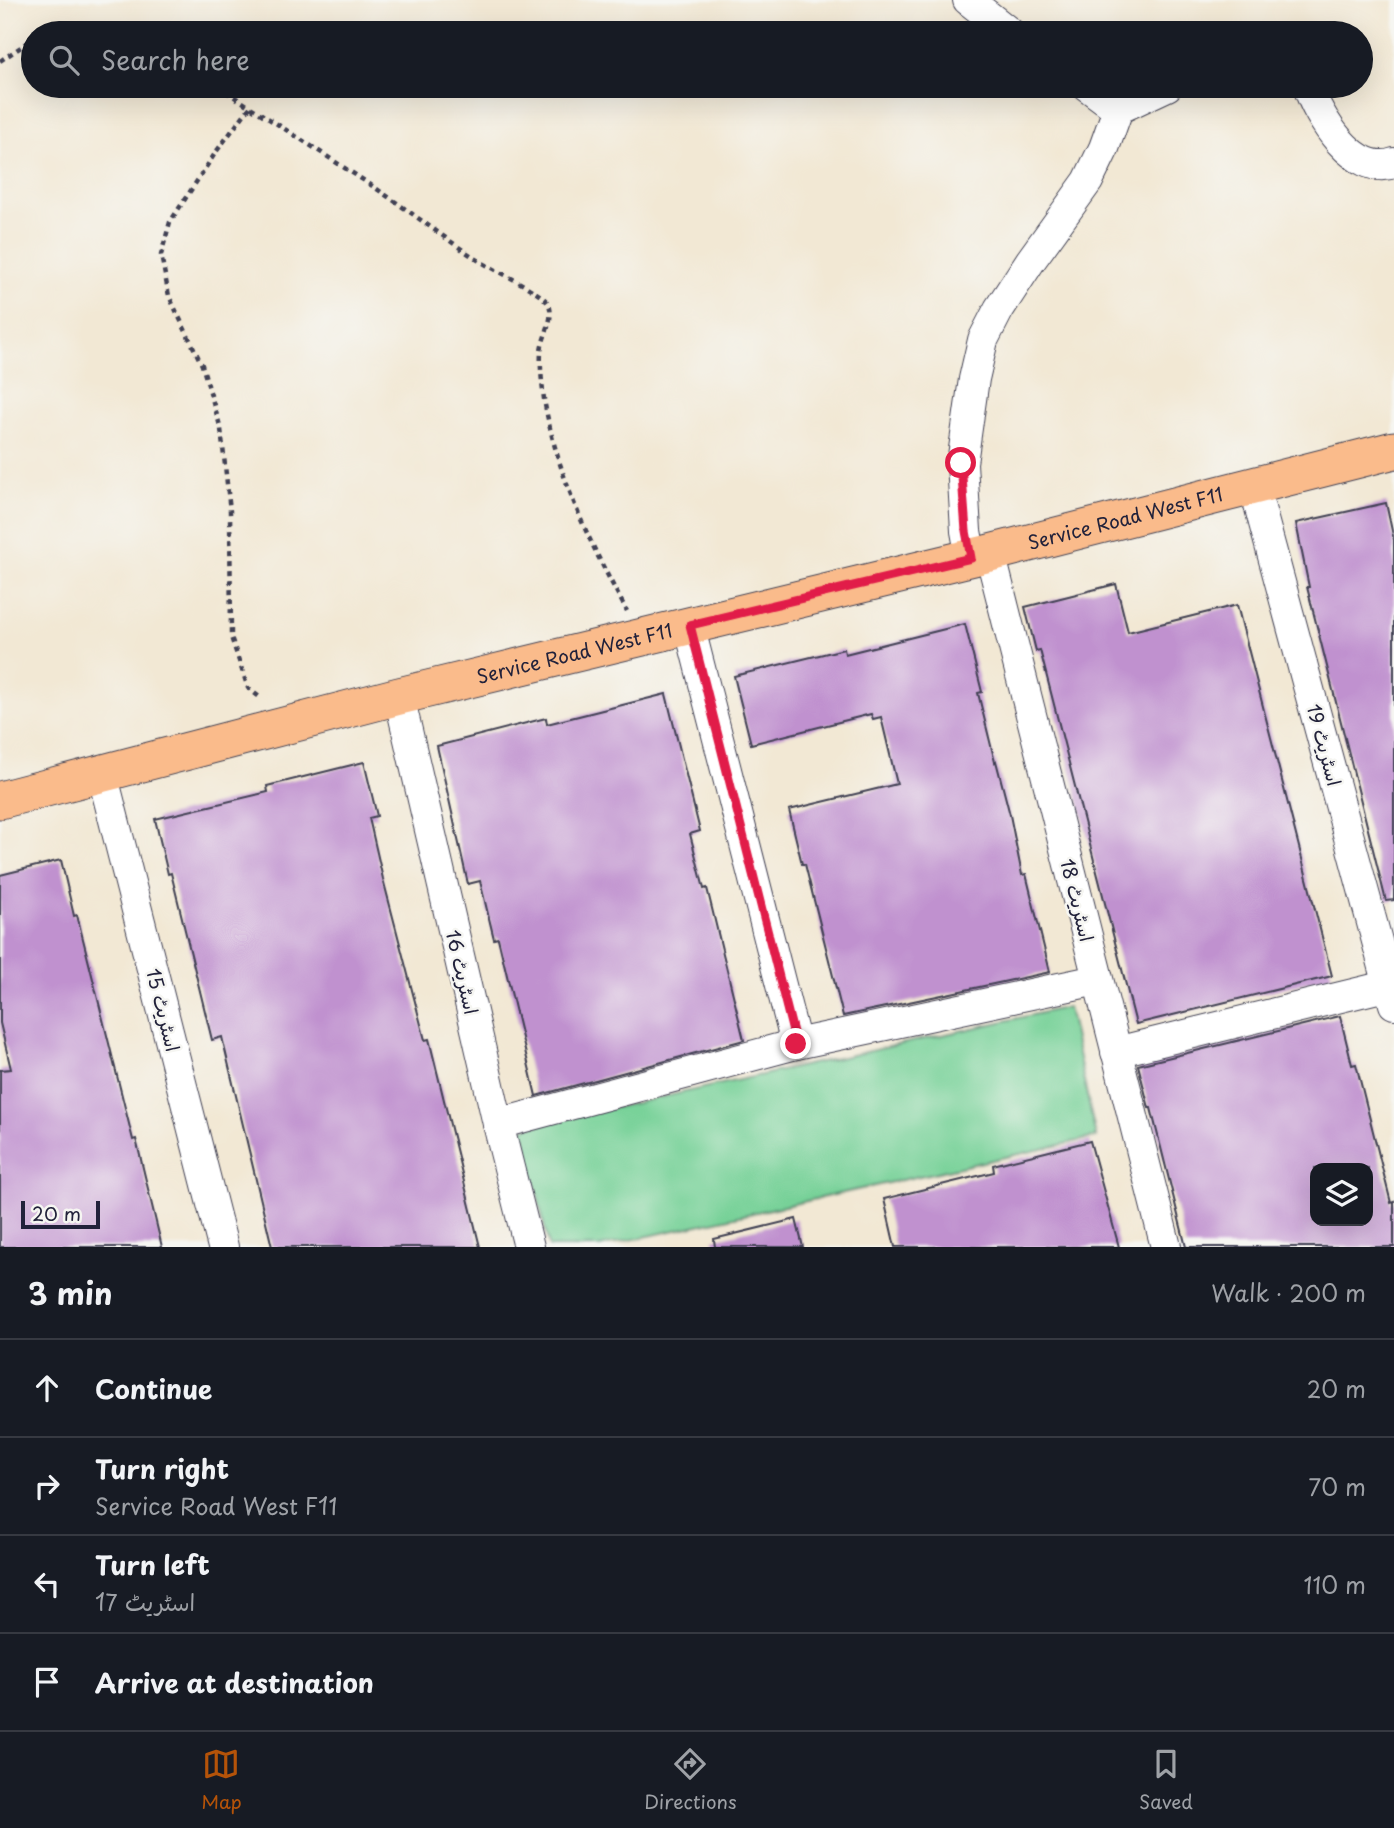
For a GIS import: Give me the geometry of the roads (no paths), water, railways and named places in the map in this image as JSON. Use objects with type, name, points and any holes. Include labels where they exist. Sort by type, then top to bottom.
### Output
[{"type":"main road","name":"Service Road West F11","points":[[0,800],[399,696],[981,556],[1394,450]]},
{"type":"street","points":[[968,0],[995,21]]},
{"type":"street","points":[[1103,98],[1118,109],[1141,98]]},
{"type":"street","points":[[1312,98],[1332,134],[1360,158],[1384,166],[1394,163]]},
{"type":"street","name":"اسٹریٹ 18","points":[[1118,109],[1088,181],[1031,260],[999,309],[983,340],[961,463],[966,531],[981,556],[1097,979],[1166,1247]]},
{"type":"street","name":"اسٹریٹ 19","points":[[1254,486],[1392,991]]},
{"type":"street","points":[[690,625],[796,1044]]},
{"type":"street","name":"اسٹریٹ 16","points":[[399,696],[529,1247]]},
{"type":"street","name":"اسٹریٹ 15","points":[[102,773],[223,1247]]},
{"type":"street","points":[[498,1124],[796,1044],[1097,979]]},
{"type":"street","points":[[1116,1052],[1392,991]]}]
